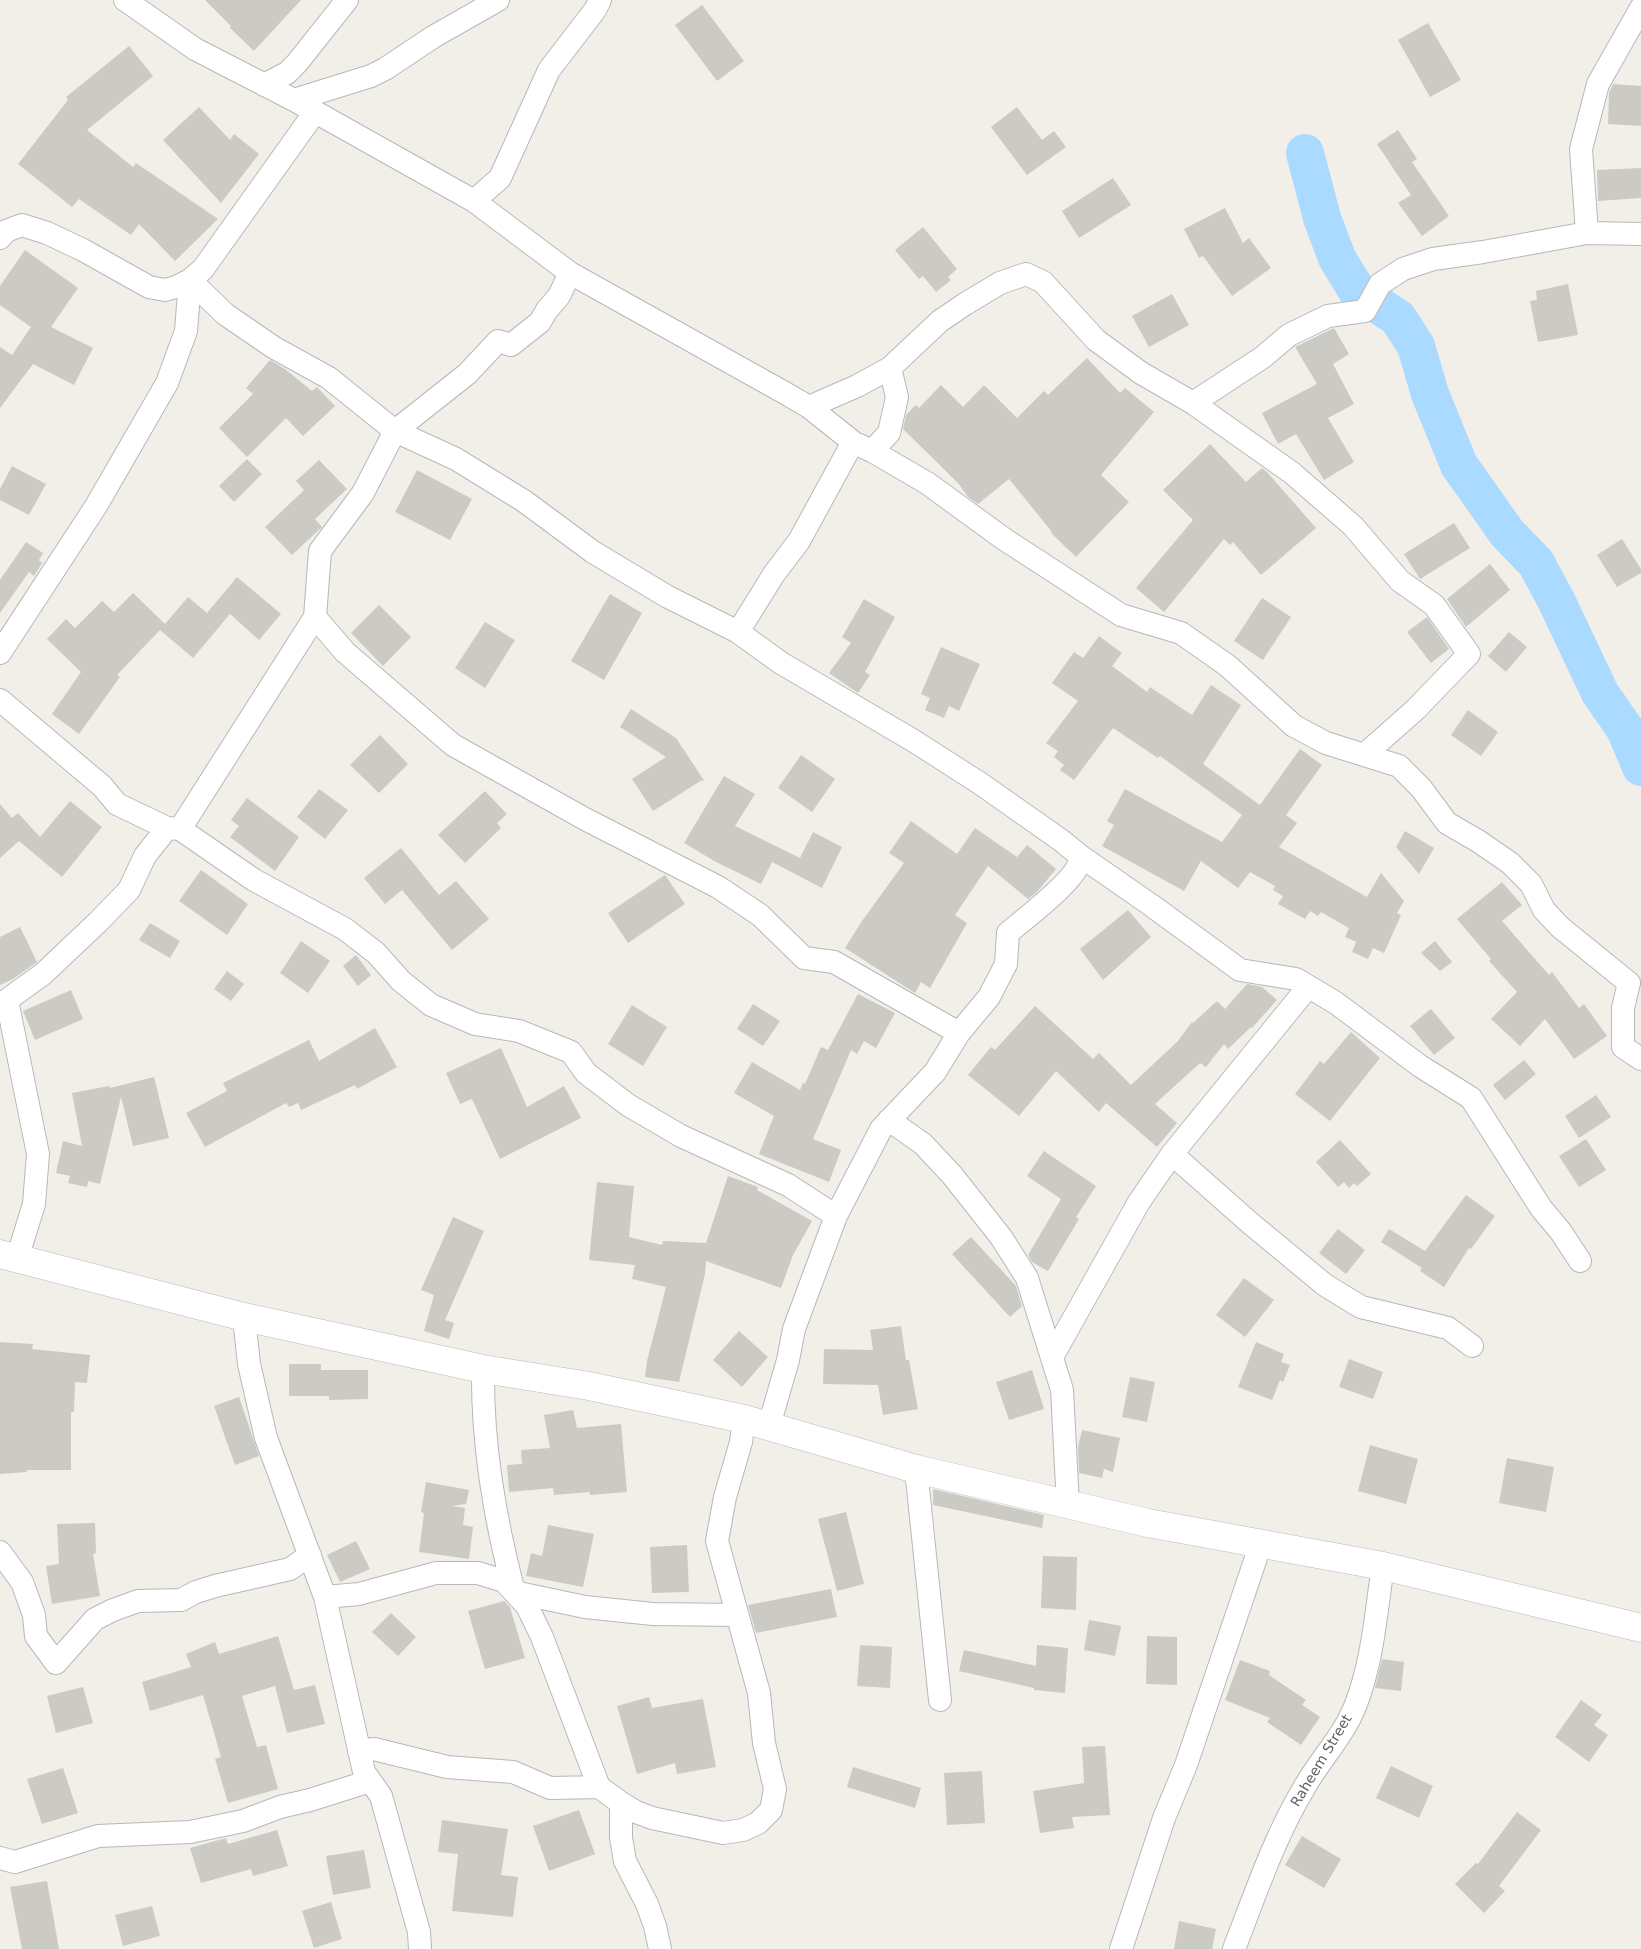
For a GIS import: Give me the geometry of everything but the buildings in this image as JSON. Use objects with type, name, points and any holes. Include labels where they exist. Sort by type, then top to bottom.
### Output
[{"type":"street","points":[[125,0],[195,49],[294,100],[474,201],[570,273],[809,407],[863,447],[927,483],[1004,539],[1121,615],[1181,633],[1228,666],[1294,726],[1326,743],[1399,766],[1421,788],[1447,823],[1510,863],[1530,884],[1544,910],[1560,927],[1629,983],[1623,1008],[1623,1047],[1641,1059]]},
{"type":"street","points":[[264,85],[286,74],[297,63],[347,0]]},
{"type":"street","points":[[294,100],[371,76],[385,69],[433,37],[498,0]]},
{"type":"street","points":[[474,201],[500,178],[549,70],[595,10],[600,0]]},
{"type":"street","points":[[1587,233],[1581,149],[1598,84],[1641,8]]},
{"type":"street","points":[[0,238],[6,231],[22,225],[47,233],[83,250],[149,287],[165,290],[176,287],[190,280],[203,270],[315,112]]},
{"type":"street","points":[[1193,403],[1263,357],[1289,335],[1328,316],[1365,311],[1380,284],[1403,269],[1433,259],[1587,233],[1641,234]]},
{"type":"street","points":[[570,273],[559,296],[540,322],[511,345],[498,341],[467,374],[396,431],[363,493],[320,551],[315,617],[174,829],[145,856],[129,890],[98,922],[43,974],[7,1000],[38,1154],[34,1204],[8,1256],[244,1317],[483,1369],[589,1386],[744,1418],[916,1469],[1148,1523],[1382,1566],[1641,1628]]},
{"type":"street","points":[[809,407],[857,386],[890,368],[940,321],[1000,283],[1026,274],[1043,282],[1096,340],[1141,373],[1193,403],[1292,473],[1353,526],[1400,581],[1434,605],[1469,654],[1415,710],[1364,755]]},
{"type":"street","points":[[190,280],[225,314],[273,347],[330,378],[396,431],[456,459],[524,501],[593,552],[668,597],[738,632],[780,663],[914,741],[1062,841],[1240,970],[1296,979],[1336,1004],[1420,1066],[1471,1098],[1541,1208],[1561,1232],[1580,1261]]},
{"type":"street","points":[[0,653],[96,506],[167,383],[186,331],[190,280]]},
{"type":"street","points":[[738,632],[774,574],[799,541],[863,447],[889,433],[897,397],[890,368]]},
{"type":"street","points":[[315,617],[344,652],[453,745],[585,819],[718,887],[760,915],[804,958],[834,962],[959,1033]]},
{"type":"street","points":[[0,700],[102,786],[117,804],[174,829],[254,880],[345,928],[376,953],[401,981],[430,1005],[475,1024],[519,1032],[571,1052],[586,1073],[628,1105],[681,1136],[788,1185],[836,1216]]},
{"type":"street","points":[[770,1426],[788,1360],[794,1329],[836,1216],[881,1129],[935,1072],[959,1033],[989,997],[1006,964],[1008,932],[1074,873],[1080,862],[1079,855]]},
{"type":"street","points":[[1052,1357],[1139,1202],[1172,1154],[1308,987]]},
{"type":"street","points":[[889,1120],[923,1144],[941,1162],[1001,1237],[1027,1278],[1062,1390],[1068,1504]]},
{"type":"street","points":[[1172,1154],[1250,1223],[1325,1285],[1361,1307],[1448,1328],[1472,1346]]},
{"type":"street","points":[[244,1317],[250,1364],[266,1438],[325,1597],[364,1772],[381,1796],[419,1932],[420,1949]]},
{"type":"street","points":[[483,1369],[482,1410],[500,1539],[514,1592]]},
{"type":"street","points":[[325,1597],[359,1594],[436,1573],[478,1573],[504,1581],[527,1606],[542,1637],[599,1787],[636,1812],[652,1818],[723,1833],[743,1830],[758,1823],[771,1810],[775,1789],[764,1743],[759,1693],[717,1541],[725,1497],[740,1442],[744,1418]]},
{"type":"street","points":[[916,1469],[940,1700]]},
{"type":"street","points":[[1121,1949],[1164,1818],[1186,1765],[1261,1543]]},
{"type":"street","points":[[0,1552],[22,1582],[34,1615],[36,1636],[56,1663],[95,1619],[113,1610],[138,1601],[181,1600],[196,1592],[214,1586],[290,1569],[310,1555]]},
{"type":"street","name":"Raheem Street","points":[[1234,1949],[1276,1840],[1304,1787],[1339,1738],[1356,1706],[1368,1669],[1382,1566]]},
{"type":"street","points":[[514,1592],[585,1607],[653,1614],[737,1615]]},
{"type":"street","points":[[359,1751],[374,1749],[447,1767],[513,1772],[550,1788],[599,1787]]},
{"type":"street","points":[[0,1858],[15,1862],[98,1836],[190,1832],[243,1821],[280,1807],[310,1800],[370,1781]]},
{"type":"street","points":[[621,1803],[621,1838],[625,1862],[647,1904],[655,1926],[660,1949]]},
{"type":"waterway","points":[[1305,153],[1322,218],[1337,258],[1357,291],[1398,318],[1416,346],[1430,394],[1459,465],[1507,533],[1536,563],[1556,600],[1600,693],[1625,729],[1641,767]]}]
